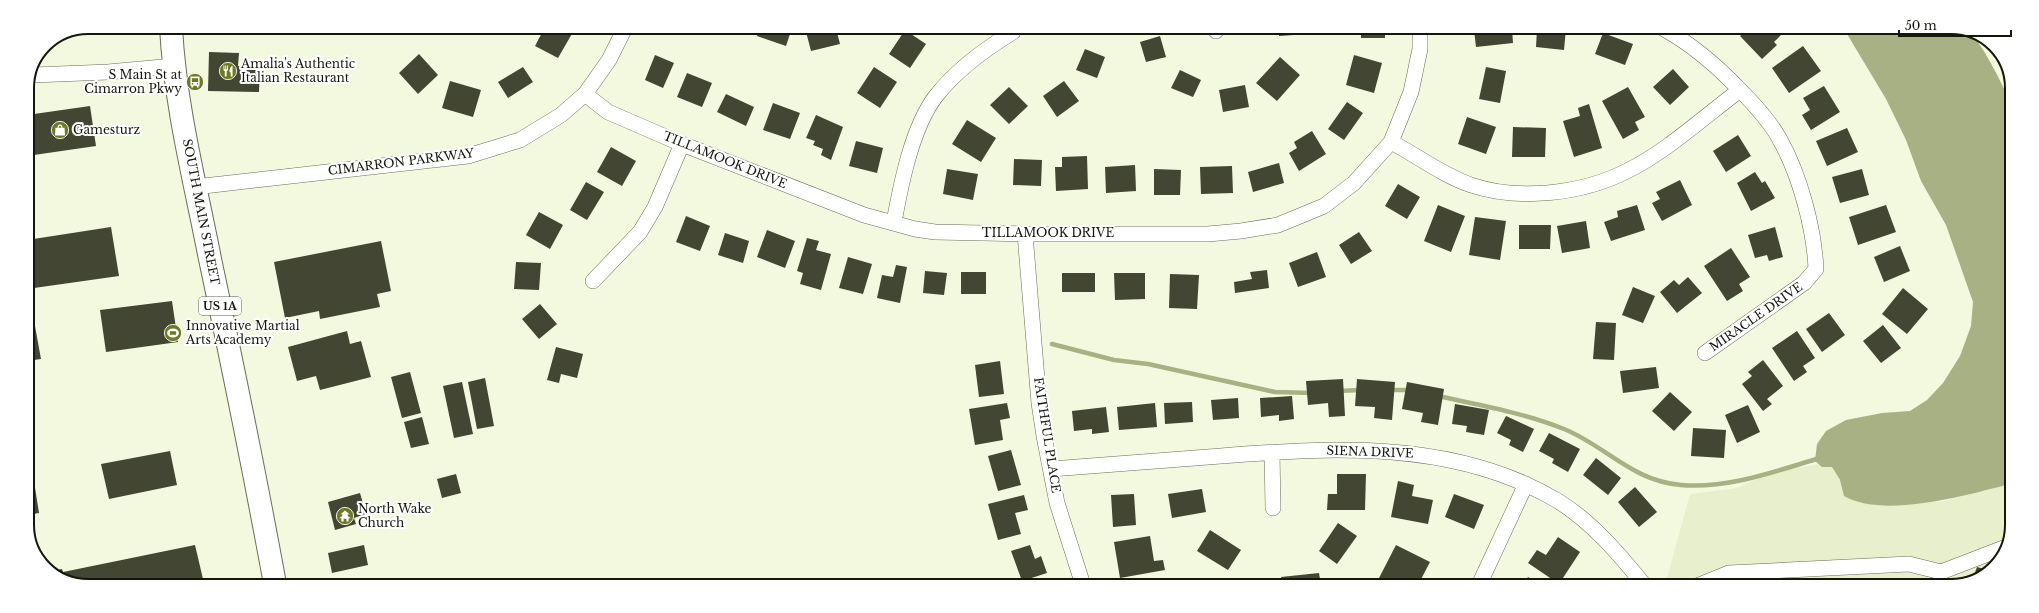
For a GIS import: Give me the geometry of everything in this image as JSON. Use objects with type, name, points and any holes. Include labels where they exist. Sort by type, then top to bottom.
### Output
[{"type":"main road","name":"SOUTH MAIN STREET","points":[[172,34],[174,66],[195,187],[274,579]]},
{"type":"street","name":"CIMARRON PARKWAY","points":[[195,187],[468,156],[520,140],[560,116],[585,94],[608,60],[622,34]]},
{"type":"street","points":[[894,222],[908,159],[921,124],[936,97],[972,60],[1011,34]]},
{"type":"street","name":"TILLAMOOK DRIVE","points":[[585,94],[608,112],[682,144],[864,215],[915,229],[935,232],[1025,234],[1208,234],[1241,231],[1278,225],[1324,206],[1354,183],[1391,142],[1410,92],[1420,49],[1420,34]]},
{"type":"street","name":"MIRACLE DRIVE","points":[[1673,34],[1686,41],[1717,66],[1758,108],[1779,137],[1802,196],[1815,250],[1816,269],[1804,283],[1705,353]]},
{"type":"street","points":[[36,75],[108,72],[174,66]]},
{"type":"street","points":[[1391,142],[1454,178],[1484,189],[1520,192],[1557,191],[1593,184],[1627,171],[1663,148],[1740,90]]},
{"type":"street","points":[[593,281],[640,232],[655,207],[682,144]]},
{"type":"street","name":"FAITHFUL PLACE","points":[[1025,234],[1039,403],[1057,503],[1081,579]]},
{"type":"street","name":"SIENA DRIVE","points":[[1051,469],[1272,452],[1345,449],[1396,451],[1438,457],[1485,468],[1526,484],[1559,502],[1579,517],[1615,550],[1639,579]]},
{"type":"street","points":[[1272,452],[1273,508]]},
{"type":"street","points":[[1482,579],[1526,484]]},
{"type":"street","points":[[1714,579],[1729,573],[1909,564],[1941,572],[1999,550]]},
{"type":"shaded area","points":[[1847,34],[1958,34],[1965,36],[1976,41],[1985,53],[2005,91],[2005,485],[1949,499],[1903,505],[1861,503],[1844,496],[1840,480],[1832,467],[1822,467],[1815,461],[1817,444],[1826,431],[1846,420],[1882,413],[1910,411],[1927,400],[1943,383],[1960,356],[1971,326],[1973,302],[1946,225],[1921,181],[1906,140],[1886,99]]},
{"type":"shaded area","points":[[1826,463],[1832,467],[1840,481],[1904,505],[1944,501],[2005,485],[2005,532],[1996,555],[1984,568],[1978,572],[1961,578],[1667,579],[1690,494],[1737,488],[1772,472]]},
{"type":"building","points":[[541,34],[572,34],[558,58],[535,46]]},
{"type":"building","points":[[758,34],[790,34],[786,46],[757,36]]},
{"type":"building","points":[[807,34],[838,34],[840,44],[811,51]]},
{"type":"building","points":[[902,34],[911,34],[926,44],[910,68],[889,54]]},
{"type":"building","points":[[1279,34],[1308,34],[1279,36]]},
{"type":"building","points":[[1361,34],[1385,34],[1385,38],[1361,38]]},
{"type":"building","points":[[1474,34],[1512,34],[1513,43],[1476,47]]},
{"type":"building","points":[[1537,34],[1566,34],[1564,50],[1536,47]]},
{"type":"building","points":[[1603,34],[1633,44],[1625,65],[1595,54]]},
{"type":"building","points":[[1743,34],[1782,34],[1774,42],[1777,45],[1762,59],[1740,36]]},
{"type":"building","points":[[1160,36],[1166,57],[1146,62],[1140,42]]},
{"type":"building","points":[[1803,46],[1821,71],[1789,93],[1772,68]]},
{"type":"building","points":[[1085,49],[1105,57],[1097,78],[1076,70]]},
{"type":"building","points":[[209,52],[239,53],[238,66],[260,67],[259,92],[208,91]]},
{"type":"building","points":[[419,54],[438,75],[418,94],[399,73]]},
{"type":"building","points":[[655,55],[674,63],[663,88],[645,80]]},
{"type":"building","points":[[1354,55],[1382,63],[1374,93],[1346,85]]},
{"type":"building","points":[[1280,57],[1300,75],[1277,101],[1256,83]]},
{"type":"building","points":[[523,67],[533,82],[508,98],[498,82]]},
{"type":"building","points":[[874,67],[897,82],[880,108],[857,93]]},
{"type":"building","points":[[1486,67],[1506,71],[1500,103],[1479,99]]},
{"type":"building","points":[[1673,69],[1689,87],[1670,105],[1653,87]]},
{"type":"building","points":[[1180,70],[1201,80],[1193,97],[1171,88]]},
{"type":"building","points":[[687,73],[712,83],[702,107],[677,97]]},
{"type":"building","points":[[450,81],[481,90],[473,117],[442,108]]},
{"type":"building","points":[[1064,81],[1079,101],[1057,117],[1043,96]]},
{"type":"building","points":[[1245,85],[1249,107],[1223,112],[1219,90]]},
{"type":"building","points":[[1824,86],[1840,112],[1811,130],[1802,115],[1810,110],[1803,98]]},
{"type":"building","points":[[1009,87],[1028,106],[1009,124],[990,105]]},
{"type":"building","points":[[1628,87],[1645,117],[1635,122],[1639,130],[1623,139],[1602,101]]},
{"type":"building","points":[[726,94],[754,107],[746,126],[717,112]]},
{"type":"building","points":[[1347,102],[1363,113],[1344,140],[1328,129]]},
{"type":"building","points":[[773,103],[800,113],[790,139],[763,130]]},
{"type":"building","points":[[1589,104],[1602,148],[1574,157],[1563,121],[1580,116],[1578,108]]},
{"type":"building","name":"Gamesturz","points":[[90,106],[96,146],[34,155],[34,114]]},
{"type":"building","points":[[816,115],[843,127],[831,160],[821,155],[823,149],[813,145],[815,141],[806,138]]},
{"type":"building","points":[[1467,117],[1496,127],[1486,154],[1458,144]]},
{"type":"building","points":[[967,120],[996,138],[981,162],[952,144]]},
{"type":"building","points":[[1513,127],[1546,128],[1545,157],[1512,157]]},
{"type":"building","points":[[1847,128],[1858,152],[1827,166],[1816,141]]},
{"type":"building","points":[[1312,131],[1326,154],[1299,171],[1289,153],[1297,148],[1294,142]]},
{"type":"building","points":[[1738,135],[1751,156],[1726,172],[1713,151]]},
{"type":"building","points":[[856,141],[883,148],[877,173],[849,166]]},
{"type":"building","points":[[611,147],[636,161],[622,186],[597,172]]},
{"type":"building","points":[[1087,156],[1088,189],[1056,191],[1055,167],[1062,167],[1062,157]]},
{"type":"building","points":[[1014,159],[1042,160],[1041,186],[1013,185]]},
{"type":"building","points":[[1279,163],[1284,183],[1253,192],[1248,172]]},
{"type":"building","points":[[1135,165],[1136,191],[1106,193],[1105,167]]},
{"type":"building","points":[[1232,166],[1233,193],[1201,194],[1200,167]]},
{"type":"building","points":[[947,169],[978,174],[973,200],[943,194]]},
{"type":"building","points":[[1154,169],[1181,170],[1180,195],[1154,195]]},
{"type":"building","points":[[1862,169],[1869,195],[1840,203],[1832,177]]},
{"type":"building","points":[[1755,172],[1762,183],[1765,181],[1775,198],[1751,211],[1737,183]]},
{"type":"building","points":[[1680,180],[1692,205],[1662,221],[1652,203],[1660,199],[1656,192]]},
{"type":"building","points":[[586,182],[604,192],[587,220],[570,210]]},
{"type":"building","points":[[1398,184],[1420,197],[1407,219],[1385,206]]},
{"type":"building","points":[[1438,205],[1465,216],[1451,252],[1424,241]]},
{"type":"building","points":[[1637,205],[1645,230],[1611,241],[1604,222],[1618,217],[1617,211]]},
{"type":"building","points":[[1886,205],[1896,232],[1858,245],[1849,217]]},
{"type":"building","points":[[539,212],[563,225],[550,249],[526,235]]},
{"type":"building","points":[[686,216],[710,226],[700,251],[676,242]]},
{"type":"building","points":[[1475,217],[1506,221],[1500,260],[1469,255]]},
{"type":"building","points":[[1586,221],[1590,248],[1562,253],[1557,226]]},
{"type":"building","points":[[1519,225],[1551,225],[1550,249],[1519,249]]},
{"type":"building","points":[[111,227],[119,276],[34,288],[34,239]]},
{"type":"building","points":[[1775,227],[1783,257],[1769,261],[1767,255],[1755,258],[1748,235]]},
{"type":"building","points":[[767,230],[795,241],[785,268],[757,257]]},
{"type":"building","points":[[1359,232],[1372,251],[1351,264],[1339,245]]},
{"type":"building","points":[[725,233],[749,241],[743,263],[718,255]]},
{"type":"building","points":[[807,238],[819,241],[816,250],[831,254],[821,290],[800,284],[803,273],[797,271]]},
{"type":"building","points":[[381,241],[391,291],[377,294],[380,307],[320,319],[319,311],[285,318],[274,262]]},
{"type":"building","points":[[1900,246],[1910,271],[1884,282],[1874,257]]},
{"type":"building","points":[[1731,248],[1750,277],[1739,284],[1743,291],[1727,301],[1704,266]]},
{"type":"building","points":[[1317,252],[1326,277],[1298,287],[1289,263]]},
{"type":"building","points":[[848,257],[872,264],[863,294],[839,288]]},
{"type":"building","points":[[516,262],[541,263],[539,290],[514,289]]},
{"type":"building","points":[[896,265],[907,267],[900,303],[877,298],[882,275],[893,277]]},
{"type":"building","points":[[1267,270],[1269,288],[1235,293],[1234,282],[1252,279],[1250,272]]},
{"type":"building","points":[[925,271],[947,273],[944,295],[923,293]]},
{"type":"building","points":[[961,272],[986,272],[986,294],[961,294]]},
{"type":"building","points":[[1062,273],[1095,273],[1095,292],[1062,292]]},
{"type":"building","points":[[1114,273],[1145,273],[1145,299],[1115,300]]},
{"type":"building","points":[[1170,274],[1199,275],[1197,309],[1169,308]]},
{"type":"building","points":[[1688,277],[1702,293],[1677,313],[1660,292],[1674,280],[1679,285]]},
{"type":"building","points":[[1633,287],[1655,296],[1643,323],[1622,315]]},
{"type":"building","points":[[1903,288],[1928,309],[1907,334],[1882,314]]},
{"type":"building","points":[[172,301],[178,342],[106,352],[100,310]]},
{"type":"building","points":[[540,304],[557,324],[539,339],[522,319]]},
{"type":"building","points":[[1829,313],[1845,335],[1822,352],[1806,329]]},
{"type":"building","points":[[34,320],[41,359],[34,360]]},
{"type":"building","points":[[1596,322],[1616,323],[1614,360],[1593,359]]},
{"type":"building","points":[[1883,325],[1901,348],[1881,363],[1863,341]]},
{"type":"building","points":[[347,331],[350,344],[361,341],[371,377],[320,390],[316,376],[297,381],[288,347]]},
{"type":"building","points":[[1797,331],[1815,358],[1803,366],[1807,372],[1794,381],[1772,348]]},
{"type":"building","points":[[556,347],[583,354],[577,378],[561,374],[559,383],[547,380]]},
{"type":"building","points":[[1763,360],[1783,386],[1767,399],[1772,404],[1763,411],[1742,384],[1752,376],[1748,372]]},
{"type":"building","points":[[1000,361],[1004,394],[979,397],[975,365]]},
{"type":"building","points":[[1656,367],[1659,388],[1623,393],[1620,371]]},
{"type":"building","points":[[410,372],[421,413],[402,418],[391,377]]},
{"type":"building","points":[[485,378],[494,426],[477,429],[468,382]]},
{"type":"building","points":[[1343,379],[1345,416],[1329,417],[1328,403],[1308,405],[1306,381]]},
{"type":"building","points":[[1357,379],[1395,382],[1392,420],[1374,418],[1375,407],[1355,406]]},
{"type":"building","points":[[462,382],[473,434],[454,438],[443,386]]},
{"type":"building","points":[[1407,382],[1444,389],[1438,425],[1421,422],[1423,413],[1402,409]]},
{"type":"building","points":[[1670,392],[1692,412],[1674,431],[1652,411]]},
{"type":"building","points":[[1292,396],[1294,419],[1279,421],[1279,415],[1261,417],[1260,398]]},
{"type":"building","points":[[1238,398],[1239,418],[1213,420],[1211,400]]},
{"type":"building","points":[[1192,402],[1193,422],[1165,424],[1164,403]]},
{"type":"building","points":[[1007,403],[1010,418],[1000,420],[1003,440],[975,445],[969,409]]},
{"type":"building","points":[[1155,403],[1157,427],[1119,430],[1117,407]]},
{"type":"building","points":[[1455,404],[1489,410],[1484,435],[1466,432],[1467,426],[1452,424]]},
{"type":"building","points":[[1748,405],[1760,432],[1737,443],[1725,415]]},
{"type":"building","points":[[1106,407],[1109,432],[1092,434],[1092,429],[1074,431],[1072,411]]},
{"type":"building","points":[[1506,416],[1534,429],[1523,452],[1509,445],[1511,440],[1497,433]]},
{"type":"building","points":[[422,417],[429,444],[411,448],[404,422]]},
{"type":"building","points":[[1693,428],[1726,430],[1724,458],[1691,456]]},
{"type":"building","points":[[1549,433],[1580,449],[1568,472],[1552,463],[1554,459],[1539,451]]},
{"type":"building","points":[[1011,450],[1021,485],[998,491],[988,456]]},
{"type":"building","points":[[170,451],[177,485],[109,499],[101,464]]},
{"type":"building","points":[[1596,458],[1621,478],[1608,495],[1583,475]]},
{"type":"building","points":[[456,474],[461,493],[442,498],[437,479]]},
{"type":"building","points":[[1337,474],[1366,474],[1365,510],[1327,510],[1328,494],[1337,494]]},
{"type":"building","points":[[34,481],[39,513],[34,514]]},
{"type":"building","points":[[1398,481],[1414,485],[1412,496],[1433,500],[1428,524],[1391,517]]},
{"type":"building","points":[[1635,487],[1657,512],[1639,527],[1618,502]]},
{"type":"building","points":[[1202,489],[1206,512],[1172,518],[1168,494]]},
{"type":"building","points":[[360,493],[366,514],[354,518],[356,524],[335,530],[328,502]]},
{"type":"building","points":[[1134,494],[1136,525],[1113,527],[1111,495]]},
{"type":"building","points":[[1454,494],[1484,505],[1474,529],[1445,517]]},
{"type":"building","points":[[1024,495],[1028,510],[1015,513],[1021,534],[998,540],[988,504]]},
{"type":"building","points":[[1338,523],[1357,536],[1337,564],[1319,551]]},
{"type":"building","points":[[1210,530],[1241,550],[1228,570],[1197,551]]},
{"type":"building","points":[[1150,536],[1154,561],[1163,560],[1165,570],[1120,578],[1114,542]]},
{"type":"building","points":[[1558,537],[1580,552],[1562,579],[1552,579],[1528,563],[1537,550],[1546,555]]},
{"type":"building","points":[[195,545],[203,579],[81,579],[74,577],[58,570],[62,569],[63,572]]},
{"type":"building","points":[[364,545],[368,565],[332,573],[328,553]]},
{"type":"building","points":[[1030,545],[1035,559],[1041,556],[1047,573],[1028,579],[1021,579],[1011,551]]},
{"type":"building","points":[[1396,545],[1430,562],[1421,579],[1379,578]]},
{"type":"building","points":[[1977,567],[1983,569],[1975,573]]},
{"type":"building","points":[[1319,573],[1320,579],[1281,579],[1281,577]]},
{"type":"waterway","points":[[1052,344],[1114,360],[1148,364],[1275,392],[1313,393]]},
{"type":"waterway","points":[[1338,391],[1361,390]]},
{"type":"waterway","points":[[1388,390],[1411,390]]},
{"type":"waterway","points":[[1438,396],[1502,410],[1549,423],[1579,436],[1620,462],[1648,477],[1681,485],[1699,486],[1734,482],[1820,458]]},
{"type":"place","name":"Amalia's Authentic Italian Restaurant","points":[[228,71]]},
{"type":"place","name":"S Main St at Cimarron Pkwy","points":[[195,82]]},
{"type":"place","name":"Gamesturz","points":[[60,130]]},
{"type":"place","name":"Innovative Martial Arts Academy","points":[[173,333]]},
{"type":"place","name":"North Wake Church","points":[[345,516]]}]
